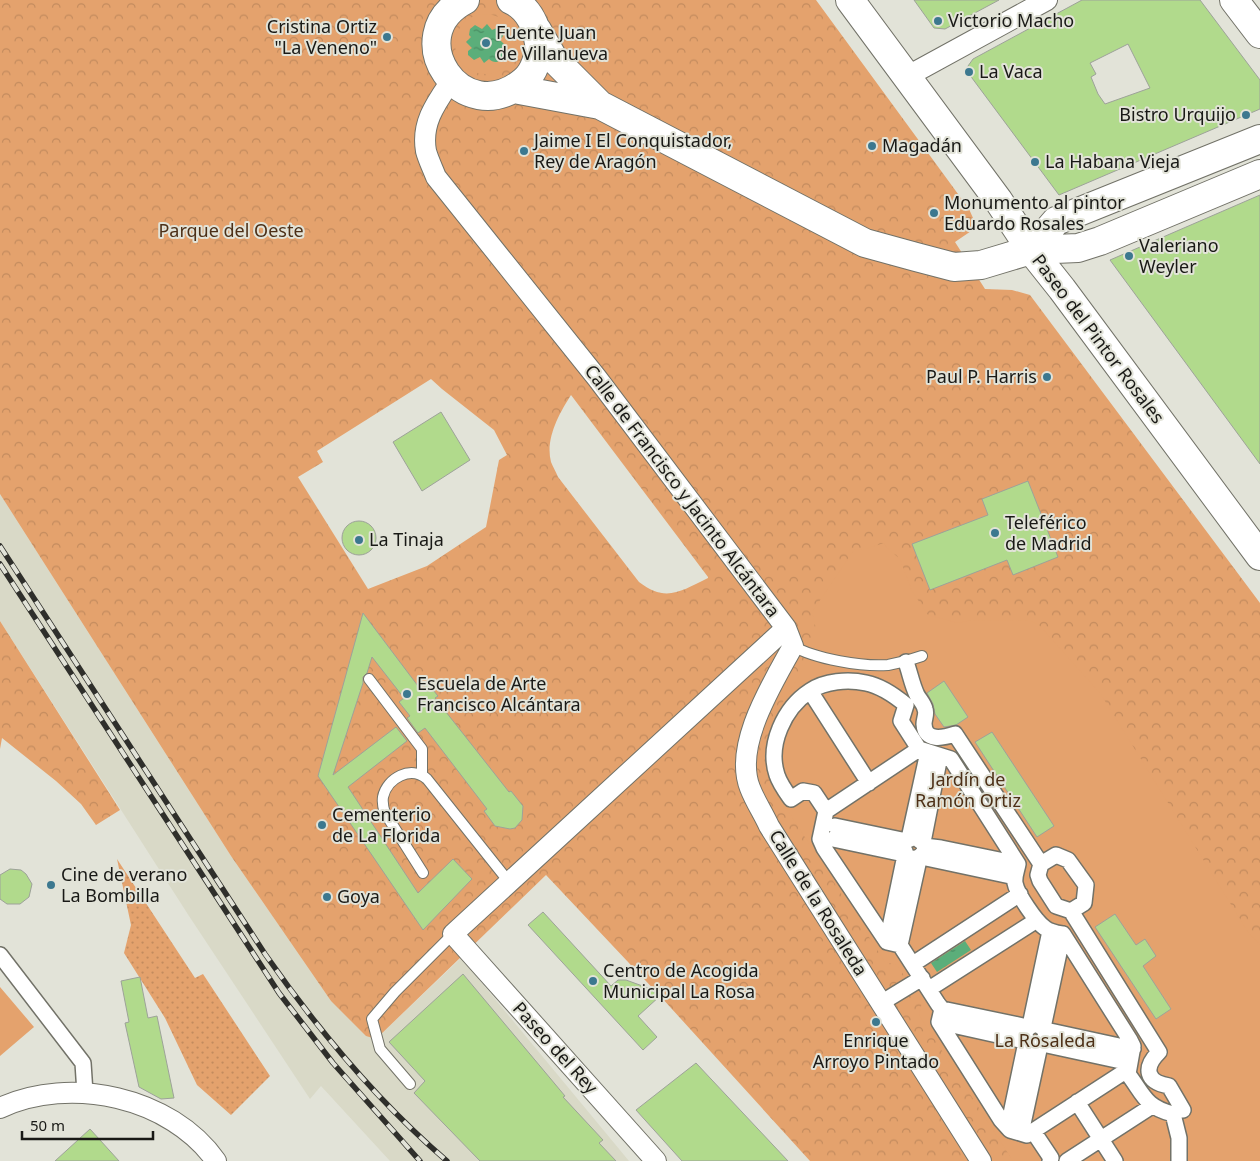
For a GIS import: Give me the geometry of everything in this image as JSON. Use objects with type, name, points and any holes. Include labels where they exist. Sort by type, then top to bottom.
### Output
[{"type":"main road","points":[[432,0],[440,27]]},
{"type":"main road","points":[[465,0],[457,4],[447,14],[440,27],[437,41],[438,56],[443,70],[452,81],[465,91],[482,96],[498,95],[514,89],[527,78],[536,63],[539,46],[537,29]]},
{"type":"main road","points":[[511,0],[529,14],[553,58],[600,105]]},
{"type":"main road","name":"Paseo del Pintor Rosales","points":[[850,0],[998,200],[1031,250],[1260,556]]},
{"type":"main road","points":[[1234,0],[1260,34]]},
{"type":"main road","points":[[514,89],[600,105],[865,243],[954,267],[981,265],[1031,250],[1078,248],[1100,241],[1260,174]]},
{"type":"main road","points":[[1031,250],[1056,221],[1260,139]]},
{"type":"street","points":[[906,77],[1047,0]]},
{"type":"street","name":"Calle de Francisco y Jacinto Alcántara","points":[[452,81],[429,116],[425,132],[426,151],[436,177],[597,378],[790,637],[509,882],[453,934]]},
{"type":"street","name":"Calle de la Rosaleda","points":[[790,637],[749,739],[746,761],[749,786],[769,826],[981,1161]]},
{"type":"street","points":[[906,662],[918,696],[925,706],[924,727],[927,732],[932,737],[938,739],[955,734],[1040,864],[1038,875],[1040,881],[1056,906],[1071,911],[1159,1052],[1152,1060],[1150,1067],[1149,1073],[1152,1079],[1156,1083],[1169,1086],[1183,1110]]},
{"type":"street","points":[[826,811],[814,793],[803,791],[791,799],[778,776],[775,745],[782,724],[793,706],[810,691],[828,684],[850,681],[867,683],[889,692],[906,705],[901,721],[929,752],[951,759],[1016,871],[1015,884],[1036,920],[1043,928],[1056,932],[1129,1037],[1133,1046],[1130,1061],[1121,1074],[1077,1102],[1020,1130]]},
{"type":"street","points":[[810,691],[869,782]]},
{"type":"street","points":[[929,752],[869,782],[826,811],[820,839],[824,848],[894,943],[913,964],[925,983],[940,1016],[1001,1120],[1020,1130],[1051,1158],[1050,1161]]},
{"type":"street","points":[[894,943],[904,860],[924,837],[929,752]]},
{"type":"street","points":[[834,832],[899,853],[929,846],[1016,871]]},
{"type":"street","points":[[1040,864],[1056,855],[1068,860],[1086,885],[1084,903],[1071,911]]},
{"type":"street","points":[[913,964],[1020,894]]},
{"type":"street","points":[[881,1003],[925,983],[1036,920]]},
{"type":"street","points":[[1020,1130],[1038,1050],[1035,1035],[1044,1023],[1056,932]]},
{"type":"street","name":"Paseo del Rey","points":[[453,934],[656,1161]]},
{"type":"street","points":[[0,956],[82,1063],[85,1093]]},
{"type":"street","points":[[940,1016],[1020,1040],[1050,1032],[1062,1034],[1130,1061],[1144,1097],[1152,1106],[1173,1114],[1180,1138],[1179,1161]]},
{"type":"street","points":[[0,1108],[42,1094],[85,1093],[127,1101],[159,1114],[192,1134],[216,1161]]},
{"type":"street","points":[[1077,1102],[1115,1161]]},
{"type":"street","points":[[1067,1161],[1152,1106]]},
{"type":"lane","points":[[790,637],[810,654],[865,664],[886,665],[906,662],[922,656]]},
{"type":"lane","points":[[369,679],[422,749],[422,775]]},
{"type":"lane","points":[[423,873],[385,813],[382,804],[384,795],[394,780],[403,774],[413,772],[422,775],[509,882]]},
{"type":"lane","points":[[410,1084],[380,1050],[372,1019],[395,992],[453,934]]},
{"type":"shaded area","points":[[0,494],[231,856],[331,1001],[376,1039],[461,958],[629,1161],[390,1161],[321,1086],[310,1099],[189,916],[0,621]]},
{"type":"green space","name":"Parque del Oeste","points":[[0,0],[816,0],[969,209],[977,227],[955,242],[985,289],[1012,290],[1030,295],[1260,603],[1260,1161],[914,949],[1020,1161],[810,1161],[661,997],[546,875],[376,1039],[366,1036],[331,1001],[231,856],[0,494]],"holes":[[[431,379],[494,430],[507,455],[499,460],[486,527],[427,566],[368,589],[298,477],[323,462],[317,451]],[[571,395],[708,577],[708,578],[674,593],[657,592],[639,582],[558,477],[551,462],[550,444],[554,427]]]},
{"type":"green space","points":[[485,14],[502,19],[510,27],[515,44],[510,61],[502,69],[485,74],[468,69],[460,61],[455,44],[460,27],[468,19]]},
{"type":"green space","name":"Jardín de Ramón Ortiz","points":[[884,543],[900,559],[912,591],[928,615],[958,623],[971,620],[1031,621],[1039,625],[1100,693],[1248,932],[1260,945],[1260,1161],[1013,1161],[919,1015],[922,1002],[897,965],[885,962],[783,803],[766,758],[771,727],[777,711],[801,673],[816,643],[816,629],[812,612],[854,550],[865,549]]},
{"type":"green space","points":[[0,621],[120,810],[96,825],[81,804],[56,781],[2,738],[0,749]]},
{"type":"green space","points":[[117,859],[195,978],[203,974],[270,1076],[231,1115],[197,1085],[165,1018],[124,953],[131,925]]},
{"type":"green space","points":[[0,987],[34,1027],[0,1056]]},
{"type":"water","name":"Fuente Juan de Villanueva","points":[[487,24],[492,30],[499,27],[503,32],[500,40],[505,45],[500,50],[503,55],[501,60],[497,62],[489,59],[484,63],[480,57],[474,60],[468,55],[468,51],[472,48],[466,42],[471,37],[469,35],[470,29],[475,25],[482,29]]},
{"type":"water","points":[[965,941],[971,950],[937,972],[931,963]]},
{"type":"building","points":[[914,0],[999,0],[945,29],[934,28]]},
{"type":"building","points":[[1082,0],[1200,0],[1260,80],[1260,109],[1059,195],[969,74],[968,66],[973,59]],"holes":[[[1128,44],[1150,88],[1105,104],[1098,94],[1091,77],[1096,74],[1090,63]]]},
{"type":"building","points":[[1260,195],[1260,464],[1110,260]]},
{"type":"building","points":[[441,412],[470,460],[422,491],[393,442]]},
{"type":"building","name":"Teleférico de Madrid","points":[[1028,481],[1058,557],[1013,575],[1007,560],[930,590],[912,544],[988,515],[982,499]]},
{"type":"building","name":"La Tinaja","points":[[359,521],[371,526],[376,538],[371,550],[359,555],[347,550],[342,538],[347,526]]},
{"type":"building","points":[[363,613],[421,690],[428,684],[438,696],[435,698],[509,792],[511,791],[523,806],[522,820],[515,828],[495,826],[484,811],[487,809],[425,728],[418,733],[407,718],[410,716],[399,702],[404,698],[372,657],[367,673],[363,677],[363,683],[333,775],[396,727],[407,741],[348,787],[418,893],[453,859],[472,879],[423,930],[318,776]]},
{"type":"building","points":[[944,681],[968,717],[956,725],[944,727],[935,714],[933,704],[927,693]]},
{"type":"building","points":[[992,732],[1054,826],[1037,837],[975,742]]},
{"type":"building","points":[[10,869],[21,870],[32,884],[29,897],[20,904],[7,904],[0,899],[0,875]]},
{"type":"building","name":"Centro de Acogida Municipal La Rosa","points":[[543,912],[611,986],[618,980],[626,980],[648,988],[660,996],[638,1016],[657,1037],[643,1050],[528,925]]},
{"type":"building","points":[[1115,914],[1136,945],[1145,939],[1156,956],[1143,966],[1171,1009],[1156,1019],[1095,927]]},
{"type":"building","points":[[463,974],[565,1096],[563,1097],[603,1140],[599,1143],[616,1161],[480,1161],[414,1093],[425,1081],[389,1042]]},
{"type":"building","points":[[140,977],[148,1018],[157,1016],[174,1098],[161,1099],[139,1087],[125,1023],[129,1022],[121,981]]},
{"type":"building","points":[[696,1063],[788,1161],[682,1161],[636,1110]]},
{"type":"building","points":[[90,1129],[119,1161],[55,1161]]},
{"type":"railway","points":[[0,546],[285,982],[350,1064],[396,1114],[447,1161]]},
{"type":"railway","points":[[0,564],[279,993],[333,1063],[420,1161]]},
{"type":"place","name":"Victorio Macho","points":[[938,21]]},
{"type":"place","name":"Cristina Ortiz \"La Veneno\"","points":[[387,37]]},
{"type":"place","name":"Fuente Juan de Villanueva","points":[[486,43]]},
{"type":"place","name":"La Vaca","points":[[969,72]]},
{"type":"place","name":"Bistro Urquijo","points":[[1246,115]]},
{"type":"place","name":"Magadán","points":[[872,146]]},
{"type":"place","name":"Jaime I El Conquistador, Rey de Aragón","points":[[524,151]]},
{"type":"place","name":"La Habana Vieja","points":[[1035,162]]},
{"type":"place","name":"Monumento al pintor Eduardo Rosales","points":[[934,213]]},
{"type":"place","name":"Valeriano Weyler","points":[[1129,256]]},
{"type":"place","name":"Paul P. Harris","points":[[1047,377]]},
{"type":"place","name":"Teleférico de Madrid","points":[[995,533]]},
{"type":"place","name":"La Tinaja","points":[[359,540]]},
{"type":"place","name":"Escuela de Arte Francisco Alcántara","points":[[407,694]]},
{"type":"place","name":"Cementerio de La Florida","points":[[322,825]]},
{"type":"place","name":"Cine de verano La Bombilla","points":[[51,885]]},
{"type":"place","name":"Goya","points":[[327,897]]},
{"type":"place","name":"Centro de Acogida Municipal La Rosa","points":[[593,981]]},
{"type":"place","name":"Enrique Arroyo Pintado","points":[[876,1022]]},
{"type":"park label","name":"La Rosaleda","points":[[1045,1041]]}]
